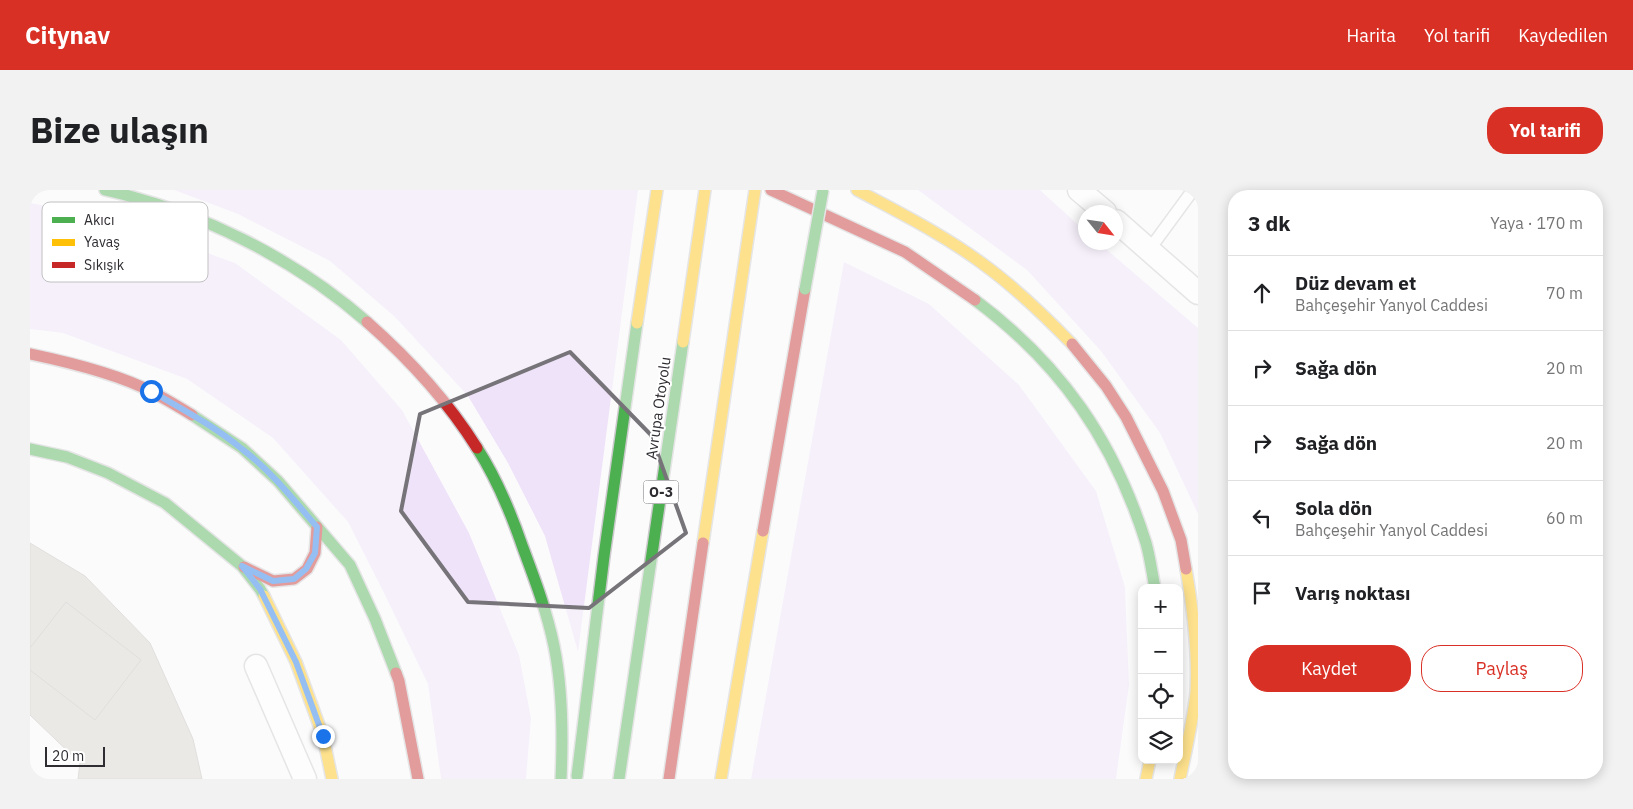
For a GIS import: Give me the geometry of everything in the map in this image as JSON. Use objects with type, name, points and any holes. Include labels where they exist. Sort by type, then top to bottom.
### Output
[{"type":"main road","points":[[105,190],[149,202]]},
{"type":"main road","points":[[577,779],[588,676],[625,400],[657,190]]},
{"type":"main road","name":"Avrupa Otoyolu","points":[[619,779],[705,190]]},
{"type":"main road","points":[[669,779],[755,190]]},
{"type":"main road","points":[[771,190],[818,210],[905,252],[946,278],[1020,336],[1055,372],[1096,428],[1123,482],[1146,544],[1154,584]]},
{"type":"main road","points":[[721,779],[823,190]]},
{"type":"main road","points":[[856,190],[945,239],[982,264],[1032,303],[1078,350],[1106,386],[1126,418],[1163,491],[1182,540],[1195,633],[1196,690],[1180,779]]},
{"type":"main road","points":[[208,225],[251,243],[311,278],[341,301],[404,355],[438,393],[472,439],[494,479],[516,528],[535,578],[551,631],[558,678],[562,729],[561,779]]},
{"type":"main road","points":[[30,354],[60,360],[109,375],[151,391],[197,418],[242,448],[278,481],[350,565],[375,619],[399,681],[418,779]]},
{"type":"main road","points":[[30,449],[67,457],[108,473],[165,503],[242,566],[260,589],[296,662],[323,736],[332,779]]},
{"type":"main road","points":[[242,566],[273,581],[294,579],[306,569],[315,553],[317,527]]},
{"type":"main road","points":[[740,674],[745,703],[744,712]]},
{"type":"main road","points":[[1146,779],[1149,764]]},
{"type":"street","points":[[1079,190],[1097,205]]},
{"type":"street","points":[[1123,227],[1198,294]]},
{"type":"street","points":[[256,666],[305,779]]},
{"type":"lane","points":[[1149,250],[1193,190]]},
{"type":"highlighted area","points":[[570,352],[651,435],[686,533],[589,608],[468,602],[401,511],[420,414]]},
{"type":"shaded area","points":[[174,190],[638,190],[578,652],[545,536],[508,463],[468,396],[395,317],[330,261],[238,214]]},
{"type":"shaded area","points":[[918,190],[1040,190],[1078,225],[1078,250],[1107,250],[1198,328],[1198,514],[1160,433],[1101,351],[1027,270]]},
{"type":"shaded area","points":[[30,203],[42,205],[42,282],[208,282],[208,253],[235,263],[341,340],[402,410],[469,533],[519,655],[531,718],[526,779],[441,779],[428,684],[383,591],[348,522],[273,438],[187,379],[63,333],[30,329]]},
{"type":"shaded area","points":[[844,262],[929,304],[1019,385],[1096,491],[1125,587],[1129,685],[1116,779],[751,779]]},
{"type":"building","points":[[30,543],[85,576],[150,643],[193,739],[202,779],[78,779],[80,763],[30,715]]},
{"type":"building","points":[[66,602],[141,660],[95,720],[30,670],[30,648]]},
{"type":"traffic: fast","points":[[105,190],[150,202]]},
{"type":"traffic: fast","points":[[805,289],[823,190]]},
{"type":"traffic: fast","points":[[208,223],[244,240],[308,277],[367,322]]},
{"type":"traffic: fast","points":[[975,300],[1034,351],[1081,407],[1101,438],[1133,506],[1146,543],[1154,584]]},
{"type":"traffic: fast","points":[[577,776],[604,556],[637,323]]},
{"type":"traffic: fast","points":[[619,779],[683,342]]},
{"type":"traffic: fast","points":[[192,415],[242,448],[278,481],[350,565],[375,619],[396,673]]},
{"type":"traffic: fast","points":[[477,448],[491,472],[508,509],[536,584],[551,633],[561,696],[561,779]]},
{"type":"traffic: fast","points":[[30,449],[67,457],[108,473],[165,503],[242,566],[264,596]]},
{"type":"traffic: slow","points":[[637,323],[657,190]]},
{"type":"traffic: slow","points":[[683,342],[705,190]]},
{"type":"traffic: slow","points":[[703,543],[755,190]]},
{"type":"traffic: slow","points":[[857,190],[968,253],[1029,302],[1072,344]]},
{"type":"traffic: slow","points":[[721,779],[763,531]]},
{"type":"traffic: slow","points":[[1180,779],[1196,692],[1194,630],[1186,569]]},
{"type":"traffic: slow","points":[[264,596],[296,662],[323,736],[332,779]]},
{"type":"traffic: slow","points":[[1146,779],[1149,764]]},
{"type":"traffic: jam","points":[[771,190],[905,252],[975,300]]},
{"type":"traffic: jam","points":[[763,531],[805,289]]},
{"type":"traffic: jam","points":[[367,322],[398,351],[440,397],[477,448]]},
{"type":"traffic: jam","points":[[1072,344],[1106,386],[1126,417],[1163,491],[1181,540],[1186,569]]},
{"type":"traffic: jam","points":[[30,354],[76,365],[124,380],[157,395],[192,415]]},
{"type":"traffic: jam","points":[[244,567],[273,581],[294,579],[307,569],[315,553],[317,527]]},
{"type":"traffic: jam","points":[[669,779],[703,543]]},
{"type":"traffic: jam","points":[[396,673],[418,779]]},
{"type":"route","points":[[151,391],[197,418],[242,448],[278,481],[317,527],[315,553],[306,569],[294,579],[273,581],[242,566],[260,589],[296,662],[323,736]]}]
